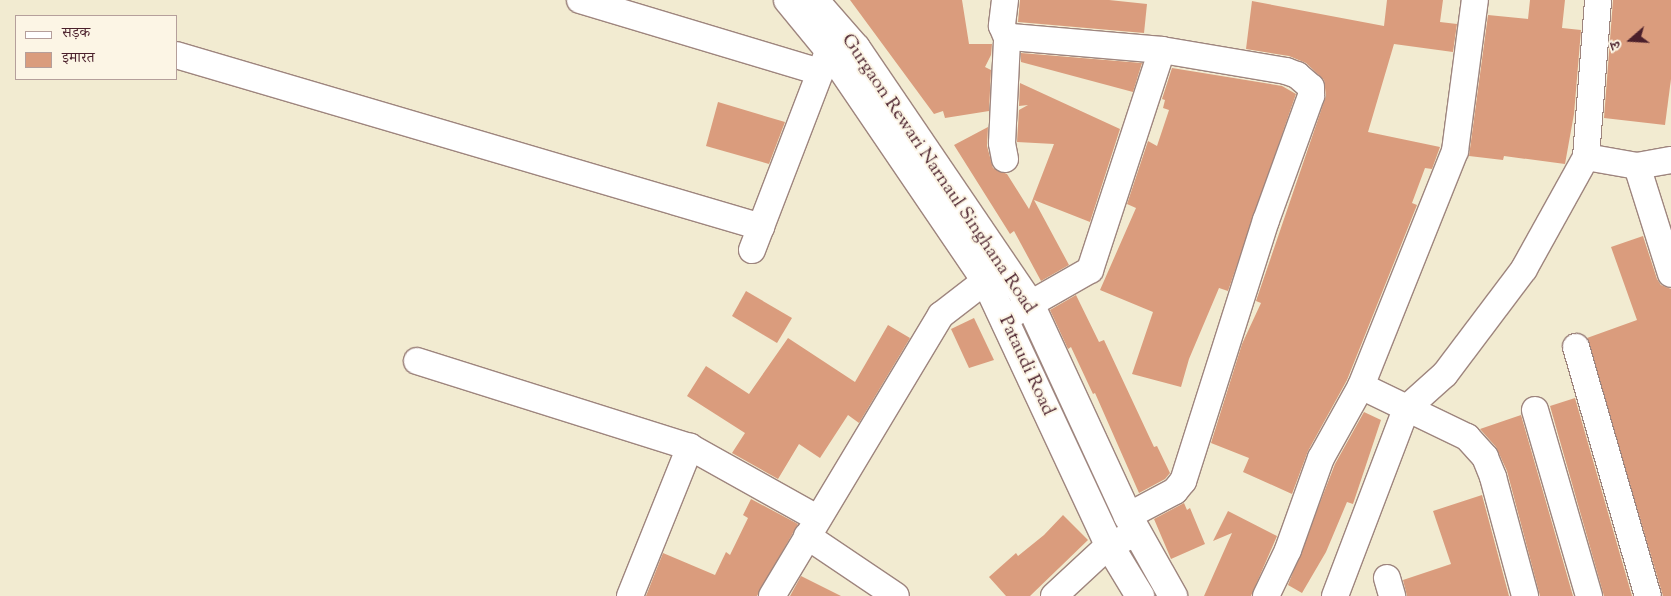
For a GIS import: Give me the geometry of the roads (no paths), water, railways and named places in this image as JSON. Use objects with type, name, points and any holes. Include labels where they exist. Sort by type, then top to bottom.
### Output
[{"type":"main road","points":[[788,0],[830,51]]},
{"type":"main road","name":"Gurgaon Rewari Narnaul Singhana Road","points":[[814,0],[830,51],[856,48],[995,274],[1030,304],[1133,525],[1173,596]]},
{"type":"main road","name":"Pataudi Road","points":[[995,274],[1004,319],[1109,544],[1140,596]]},
{"type":"street","points":[[178,56],[756,238],[830,51],[580,0]]},
{"type":"street","points":[[1005,0],[1002,26],[1008,40],[1002,142],[1005,159]]},
{"type":"street","points":[[1266,596],[1288,550],[1321,458],[1361,386],[1455,150],[1475,0]]},
{"type":"street","points":[[1335,596],[1406,409],[1445,374],[1524,269],[1586,157],[1598,0]]},
{"type":"street","points":[[1008,40],[1014,37],[1162,50],[1286,71],[1306,81],[1311,87],[1311,96],[1266,220],[1183,481],[1175,491],[1109,544],[1054,596]]},
{"type":"street","points":[[1004,319],[1086,274],[1094,264],[1162,50]]},
{"type":"street","points":[[1586,157],[1637,166],[1671,160]]},
{"type":"street","points":[[1637,166],[1671,274]]},
{"type":"street","points":[[772,596],[941,315],[995,274]]},
{"type":"street","points":[[1576,347],[1648,596]]},
{"type":"street","points":[[417,361],[690,447],[812,527],[896,596]]},
{"type":"street","points":[[1361,386],[1467,437],[1485,457],[1493,477],[1525,596]]},
{"type":"street","points":[[1535,410],[1589,596]]},
{"type":"street","points":[[630,596],[690,447]]}]
